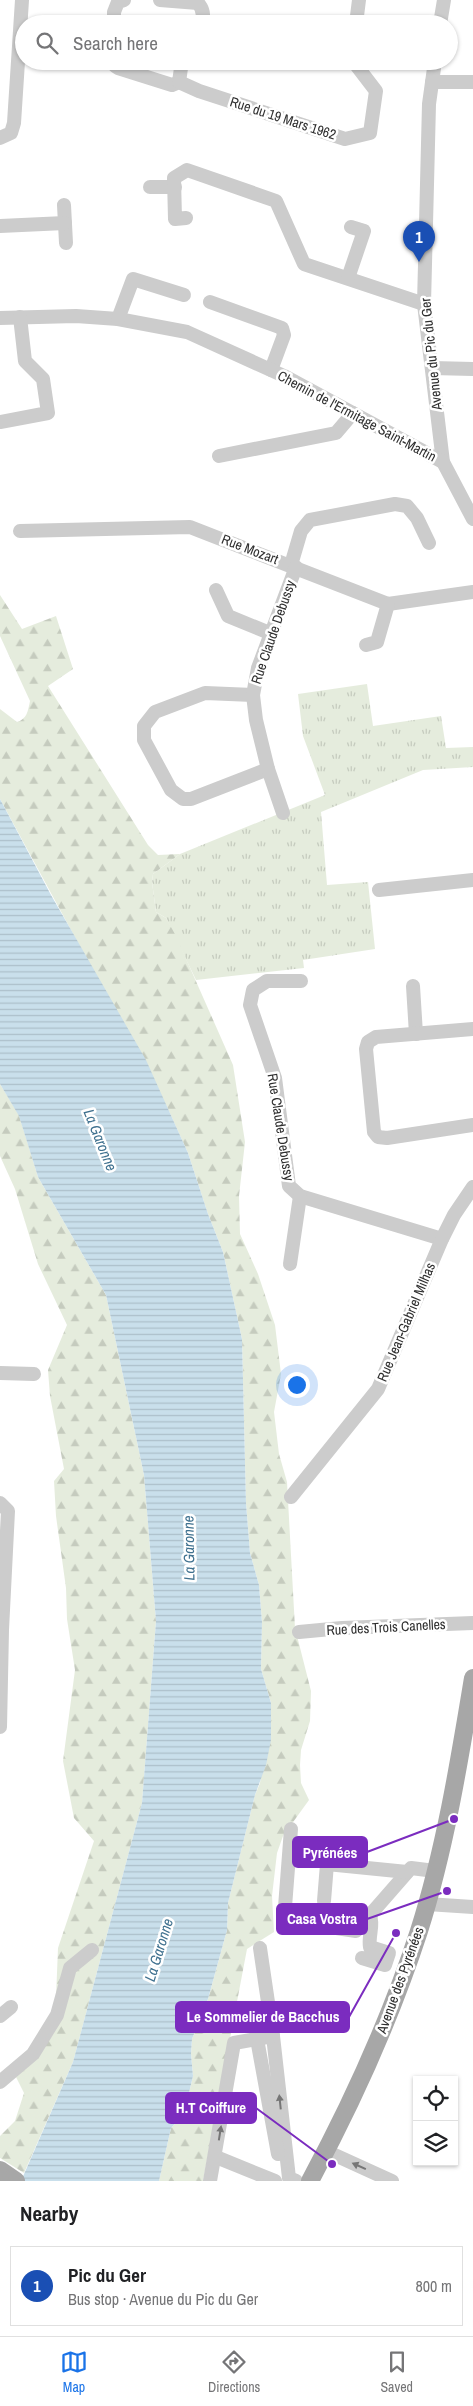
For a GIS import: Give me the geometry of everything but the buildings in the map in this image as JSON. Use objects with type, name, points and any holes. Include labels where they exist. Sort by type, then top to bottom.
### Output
[{"type":"main road","name":"Avenue des Pyrénées","points":[[310,2181],[384,2028],[427,1904],[461,1754],[473,1678]]},
{"type":"main road","points":[[0,2170],[16,2181]]},
{"type":"street","points":[[21,15],[22,0]]},
{"type":"street","points":[[114,15],[118,2],[124,0]]},
{"type":"street","points":[[160,0],[198,3],[202,8],[203,15]]},
{"type":"street","points":[[357,15],[359,0]]},
{"type":"street","points":[[442,15],[444,0]]},
{"type":"street","points":[[0,138],[11,133],[14,123],[17,70]]},
{"type":"street","points":[[124,70],[172,85],[179,82],[181,70]]},
{"type":"street","name":"Rue du 19 Mars 1962","points":[[179,82],[199,91],[345,139],[370,133],[376,91],[360,70]]},
{"type":"street","name":"Avenue du Pic du Ger","points":[[434,70],[424,304],[443,462],[473,519]]},
{"type":"street","points":[[432,82],[473,82]]},
{"type":"street","points":[[186,218],[175,219],[174,178],[187,170],[276,201],[304,264],[424,304]]},
{"type":"street","points":[[150,187],[175,187]]},
{"type":"street","points":[[64,205],[66,243]]},
{"type":"street","points":[[0,226],[64,223]]},
{"type":"street","points":[[348,278],[364,231],[351,227]]},
{"type":"street","points":[[118,319],[133,279],[184,295]]},
{"type":"street","name":"Chemin de l'Ermitage Saint-Martin","points":[[210,302],[282,328],[284,335],[271,370]]},
{"type":"street","name":"Chemin de l'Ermitage Saint-Martin","points":[[0,318],[76,316],[118,319],[187,332],[271,370],[443,462]]},
{"type":"street","points":[[0,422],[48,413],[43,379],[25,361],[20,317]]},
{"type":"street","points":[[432,368],[473,369]]},
{"type":"street","points":[[219,456],[336,433],[354,413]]},
{"type":"street","name":"Rue Claude Debussy","points":[[283,813],[268,769],[252,695],[258,668],[272,634],[294,566],[301,531],[310,520],[395,504],[407,506],[417,518],[429,543]]},
{"type":"street","name":"Rue Mozart","points":[[20,531],[190,527],[388,604],[473,592]]},
{"type":"street","points":[[216,590],[228,616],[272,634]]},
{"type":"street","points":[[366,645],[377,642],[388,604]]},
{"type":"street","points":[[252,695],[205,693],[155,712],[144,726],[144,740],[171,790],[183,799],[191,799],[268,769]]},
{"type":"street","points":[[379,890],[473,880]]},
{"type":"street","name":"Rue Claude Debussy","points":[[301,982],[267,981],[254,990],[250,1005],[275,1078],[288,1186],[300,1196],[442,1239]]},
{"type":"street","points":[[413,986],[416,1034]]},
{"type":"street","points":[[473,1029],[376,1037],[366,1045],[375,1134],[381,1138],[387,1138],[473,1125]]},
{"type":"street","name":"Rue Jean-Gabriel Milhas","points":[[291,1497],[378,1389],[442,1239],[454,1215],[473,1187]]},
{"type":"street","points":[[290,1264],[300,1196]]},
{"type":"street","points":[[0,1373],[34,1374]]},
{"type":"street","points":[[0,1503],[8,1511],[1,1630],[0,1718]]},
{"type":"street","name":"Rue des Trois Canelles","points":[[299,1632],[342,1628],[473,1623]]},
{"type":"street","points":[[292,1829],[284,1920],[356,1931],[411,1868],[435,1871]]},
{"type":"street","points":[[324,1901],[327,1864],[407,1872]]},
{"type":"street","points":[[427,1904],[473,1907]]},
{"type":"street","points":[[362,1958],[385,1966],[389,1953],[370,1947],[369,1937],[372,1922],[370,1916]]},
{"type":"street","points":[[260,1948],[273,2036],[289,2178],[296,2181]]},
{"type":"street","points":[[0,2082],[33,2054],[57,2015],[70,1968],[92,1950]]},
{"type":"street","points":[[387,1959],[406,1966]]},
{"type":"street","points":[[0,2016],[11,2007]]},
{"type":"street","points":[[210,2181],[216,2157],[234,2043],[273,2036]]},
{"type":"street","points":[[257,2039],[282,2181]]},
{"type":"street","points":[[326,2151],[392,2181]]},
{"type":"street","points":[[216,2157],[275,2181]]},
{"type":"green space","points":[[0,595],[22,629],[56,616],[73,669],[48,686],[148,845],[158,855],[180,854],[153,874],[152,882],[156,912],[166,918],[176,936],[233,1065],[245,1142],[239,1196],[240,1234],[258,1274],[275,1325],[281,1374],[274,1412],[279,1454],[287,1482],[295,1628],[311,1691],[310,1721],[301,1750],[300,1765],[301,1783],[309,1800],[283,1836],[277,1853],[272,1896],[274,1932],[247,1949],[203,2181],[159,2181],[171,2128],[184,2114],[193,2076],[192,2039],[208,1999],[227,1930],[228,1903],[255,1795],[260,1783],[271,1703],[261,1669],[262,1622],[259,1585],[250,1553],[246,1503],[242,1339],[223,1252],[188,1153],[168,1109],[0,799],[0,709],[17,722],[25,717],[30,701],[0,636]]},
{"type":"green space","points":[[367,684],[373,726],[441,716],[446,748],[473,747],[473,767],[423,770],[321,812],[327,885],[368,882],[375,949],[303,960],[304,968],[196,980],[166,918],[156,912],[152,882],[153,874],[180,854],[325,795],[303,736],[298,694]]},
{"type":"green space","points":[[0,1084],[19,1115],[38,1177],[106,1295],[144,1475],[156,1621],[142,1803],[73,2062],[24,2173],[0,2158],[0,2136],[15,2121],[24,2093],[16,2077],[55,2022],[58,1948],[94,1841],[74,1818],[63,1761],[75,1670],[67,1619],[66,1588],[56,1516],[54,1481],[64,1469],[50,1396],[48,1370],[67,1325],[38,1264],[15,1189],[0,1156]]},
{"type":"water","name":"La Garonne","points":[[0,799],[51,895],[146,1060],[188,1153],[223,1252],[242,1339],[246,1503],[250,1553],[259,1585],[262,1622],[261,1669],[271,1703],[271,1740],[266,1765],[255,1795],[228,1903],[227,1930],[208,1999],[192,2039],[193,2076],[184,2114],[171,2128],[159,2181],[21,2181],[73,2062],[142,1803],[156,1621],[144,1475],[106,1295],[38,1177],[19,1116],[0,1084]]},
{"type":"place","name":"Pic du Ger","points":[[419,262]]},
{"type":"place","name":"Pyrénées","points":[[454,1819]]},
{"type":"place","name":"Casa Vostra","points":[[447,1891]]},
{"type":"place","name":"Le Sommelier de Bacchus","points":[[396,1933]]},
{"type":"place","name":"H.T Coiffure","points":[[332,2164]]}]
